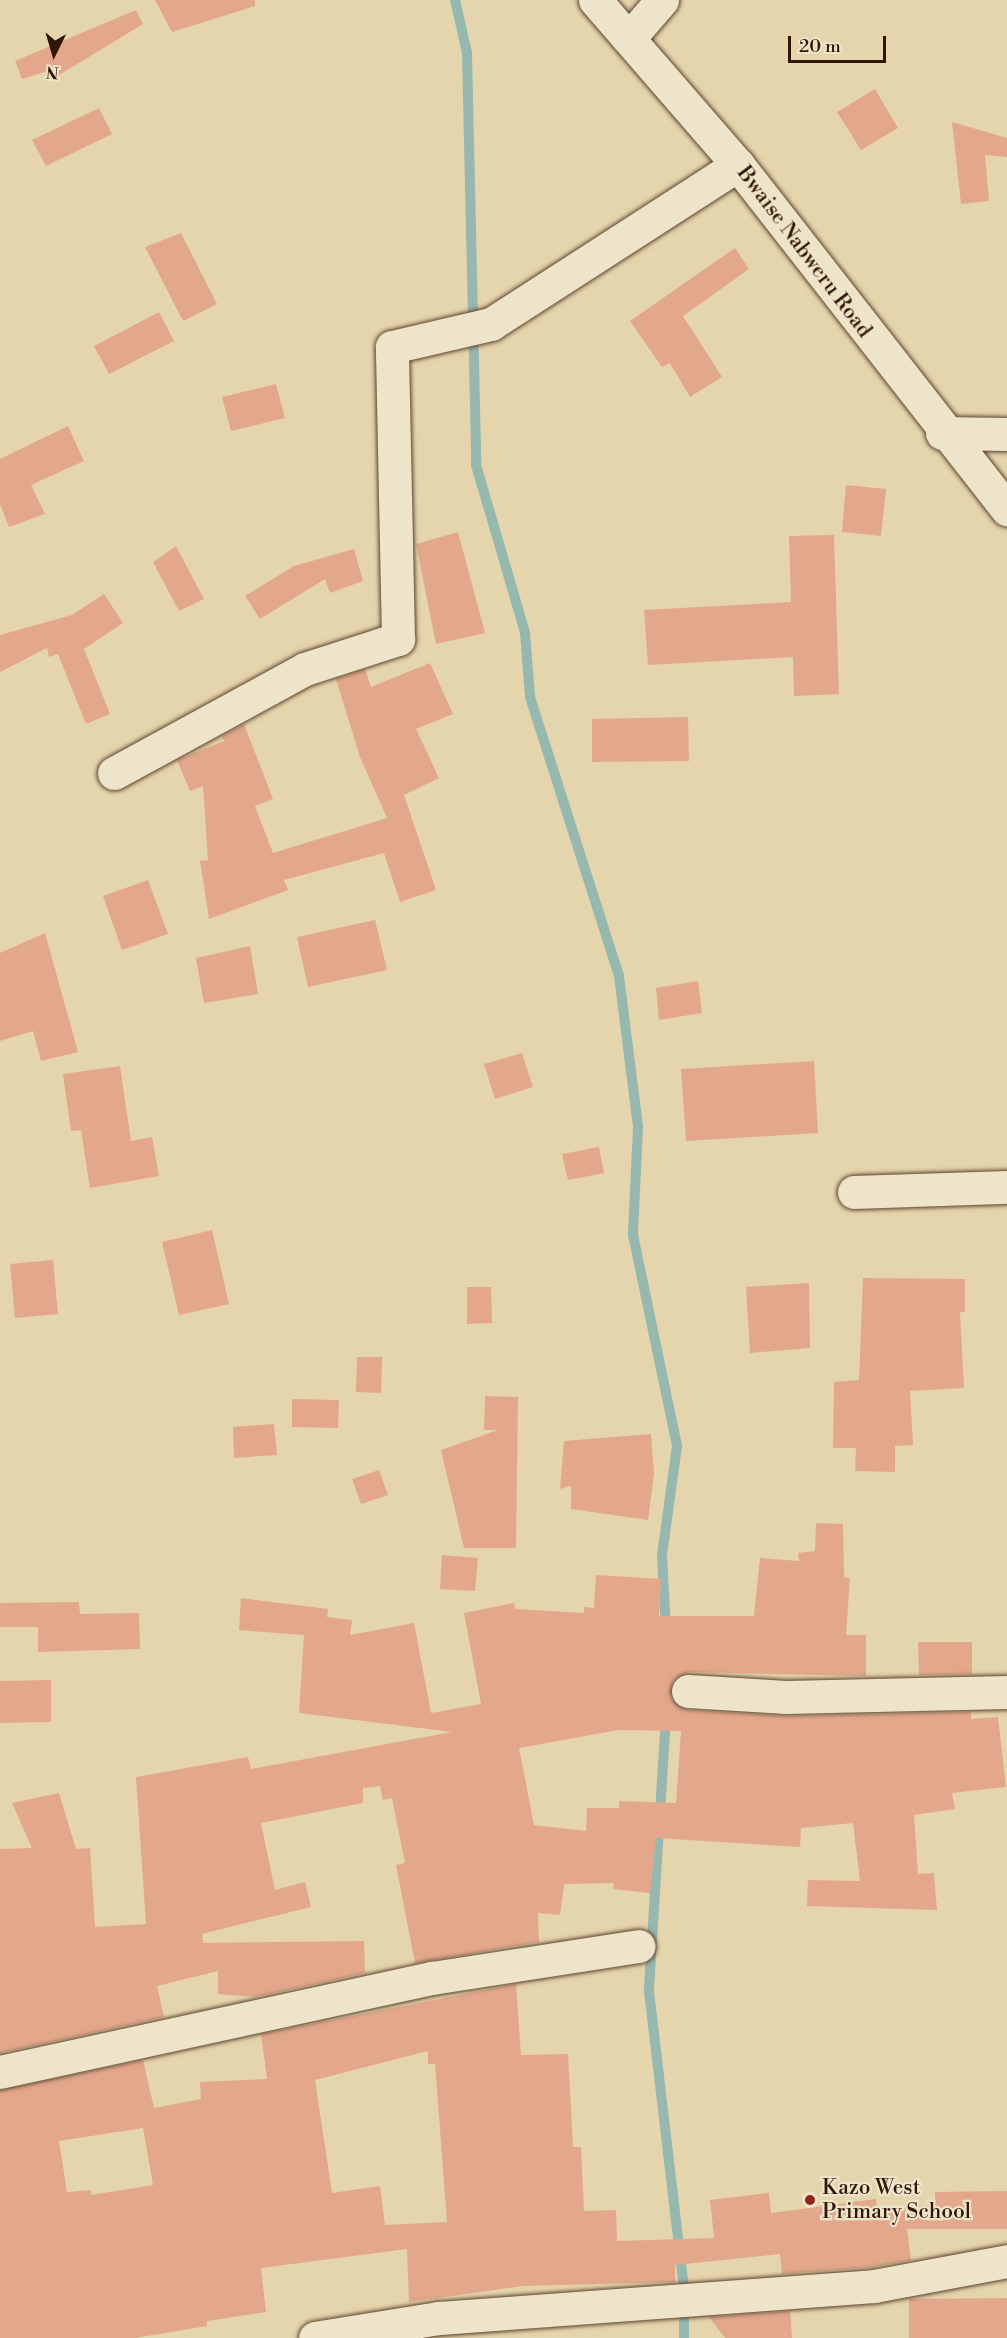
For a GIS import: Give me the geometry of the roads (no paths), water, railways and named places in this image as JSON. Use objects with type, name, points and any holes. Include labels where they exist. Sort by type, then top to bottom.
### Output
[{"type":"street","name":"Bwaise Nabweru Road","points":[[595,0],[630,37],[738,165],[942,433],[1007,509]]},
{"type":"street","points":[[630,37],[662,0]]},
{"type":"street","points":[[114,773],[306,669],[398,639],[392,347],[491,324],[738,165]]},
{"type":"street","points":[[942,433],[1007,434]]},
{"type":"street","points":[[854,1192],[1007,1187]]},
{"type":"street","points":[[688,1691],[786,1697],[1007,1692]]},
{"type":"street","points":[[0,2072],[432,1977],[639,1946]]},
{"type":"street","points":[[315,2338],[439,2318],[874,2286],[1007,2261]]},
{"type":"waterway","points":[[455,0],[467,53],[476,465],[525,633],[530,697],[619,976],[638,1127],[633,1235],[677,1446],[662,1556],[666,1630]]},
{"type":"waterway","points":[[666,1717],[649,1991],[684,2287],[684,2338]]},
{"type":"place","name":"Kazo West Primary School","points":[[810,2200]]}]
